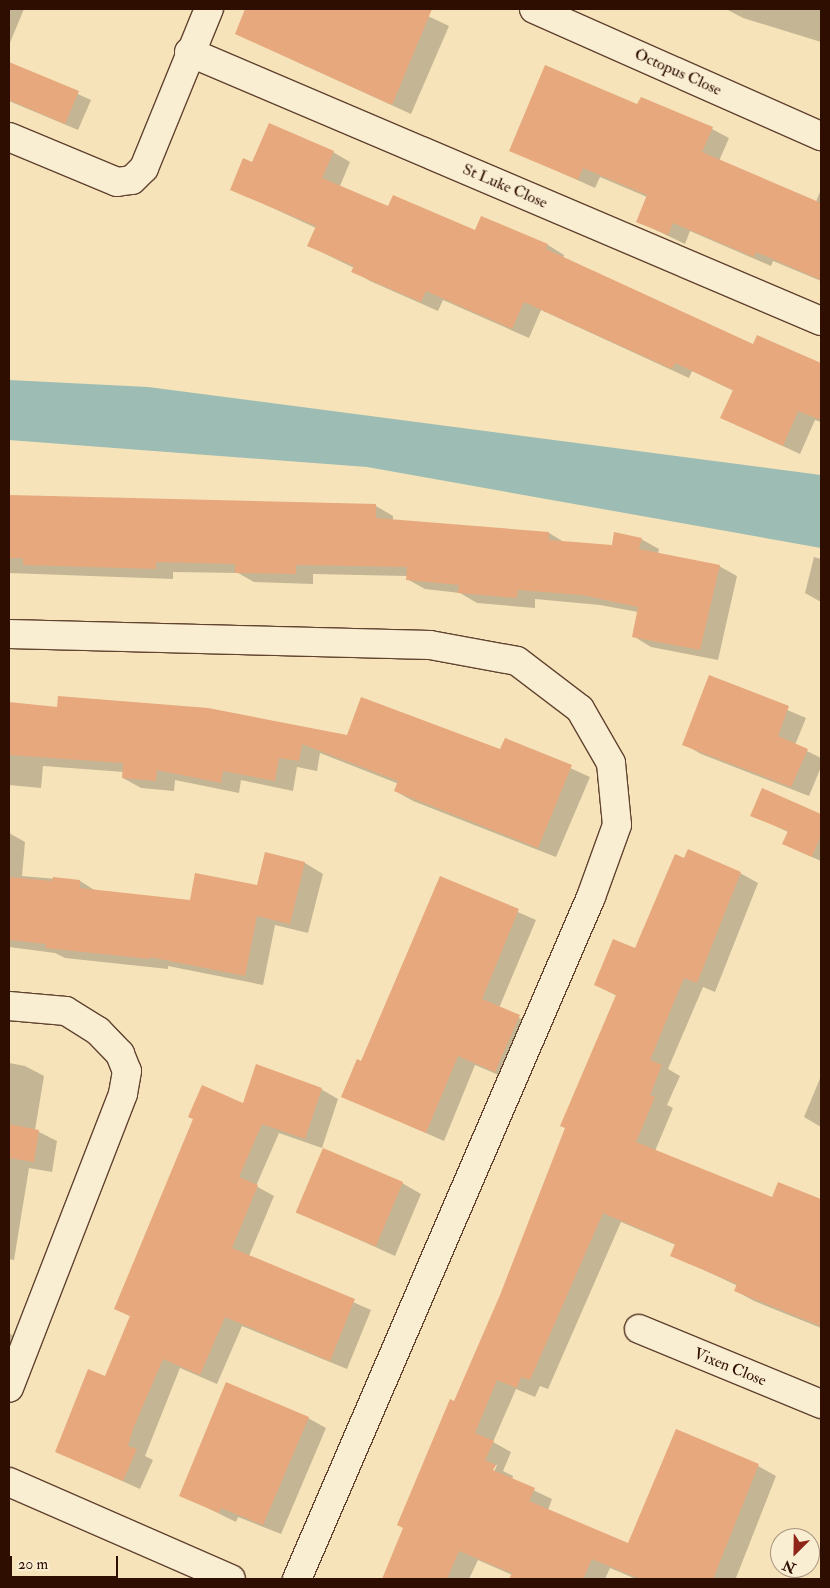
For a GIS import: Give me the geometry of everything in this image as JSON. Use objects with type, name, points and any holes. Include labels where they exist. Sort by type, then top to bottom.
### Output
[{"type":"street","points":[[9,137],[116,182],[132,180],[144,168],[209,9]]},
{"type":"street","name":"Octopus Close","points":[[534,9],[821,136]]},
{"type":"street","name":"St Luke Close","points":[[190,52],[821,321]]},
{"type":"street","points":[[9,634],[430,645],[517,661],[580,709],[611,763],[617,825],[591,897],[297,1579]]},
{"type":"street","points":[[9,1006],[66,1012],[98,1031],[120,1054],[127,1071],[123,1094],[9,1388]]},
{"type":"street","name":"Vixen Close","points":[[639,1329],[821,1404]]},
{"type":"street","points":[[9,1482],[231,1579]]},
{"type":"water","points":[[9,380],[148,387],[821,475],[821,548],[367,467],[9,440]]},
{"type":"building","points":[[245,9],[432,9],[392,105],[235,34]]},
{"type":"building","points":[[9,62],[79,91],[65,124],[9,100]]},
{"type":"building","points":[[545,65],[637,104],[641,97],[713,127],[702,152],[821,203],[821,280],[756,252],[754,257],[673,223],[668,235],[636,222],[647,195],[583,168],[578,180],[509,151]]},
{"type":"building","points":[[269,123],[334,151],[322,178],[388,206],[393,195],[475,230],[481,216],[548,244],[546,249],[753,344],[757,335],[821,363],[821,420],[798,411],[783,446],[720,418],[733,390],[675,363],[672,369],[524,302],[512,329],[426,291],[421,302],[351,272],[354,266],[307,246],[316,226],[230,190],[243,158],[252,162]]},
{"type":"building","points":[[9,495],[376,504],[376,518],[549,532],[549,540],[612,545],[614,532],[642,538],[639,549],[720,565],[700,650],[632,637],[638,607],[582,595],[518,590],[517,598],[458,593],[459,585],[406,580],[407,567],[296,565],[296,574],[235,573],[235,564],[156,562],[156,569],[23,565],[23,558],[9,558]]},
{"type":"building","points":[[709,675],[789,706],[778,736],[808,749],[791,787],[682,745]]},
{"type":"building","points":[[58,696],[208,708],[347,735],[361,697],[500,749],[505,738],[572,765],[538,848],[394,791],[398,781],[302,744],[299,761],[279,758],[275,781],[223,771],[221,783],[157,770],[156,781],[122,778],[123,763],[9,755],[9,702],[57,707]]},
{"type":"building","points":[[762,788],[821,814],[821,835],[812,857],[782,844],[788,831],[750,816]]},
{"type":"building","points":[[688,849],[741,872],[697,983],[684,978],[650,1060],[662,1065],[650,1095],[655,1097],[636,1142],[772,1197],[778,1182],[821,1199],[821,1326],[734,1291],[737,1284],[670,1256],[675,1244],[603,1213],[530,1380],[521,1377],[517,1388],[497,1380],[475,1433],[494,1441],[485,1460],[496,1465],[493,1470],[535,1488],[529,1501],[628,1543],[676,1429],[759,1464],[713,1579],[640,1579],[592,1559],[583,1579],[509,1579],[512,1573],[459,1551],[447,1579],[382,1579],[403,1528],[397,1525],[450,1399],[454,1401],[500,1295],[565,1128],[560,1126],[616,995],[594,985],[613,939],[635,948],[675,854],[684,858]]},
{"type":"building","points":[[265,852],[305,862],[290,924],[257,916],[245,976],[150,957],[150,959],[45,948],[46,944],[9,940],[9,877],[52,881],[53,877],[80,880],[80,888],[190,900],[195,873],[257,885]]},
{"type":"building","points":[[440,876],[519,909],[482,999],[520,1015],[495,1072],[458,1056],[426,1133],[341,1097],[357,1059],[361,1061]]},
{"type":"building","points":[[256,1064],[322,1088],[305,1139],[262,1124],[239,1177],[258,1185],[232,1248],[355,1299],[330,1361],[225,1317],[200,1375],[163,1359],[133,1429],[128,1446],[137,1449],[123,1481],[55,1452],[88,1369],[105,1376],[130,1316],[114,1309],[193,1119],[188,1117],[202,1085],[243,1103]]},
{"type":"building","points":[[9,1124],[39,1130],[34,1162],[9,1158]]},
{"type":"building","points":[[323,1148],[403,1182],[376,1246],[296,1212]]},
{"type":"building","points":[[226,1382],[309,1417],[263,1525],[221,1508],[219,1513],[179,1496]]}]
